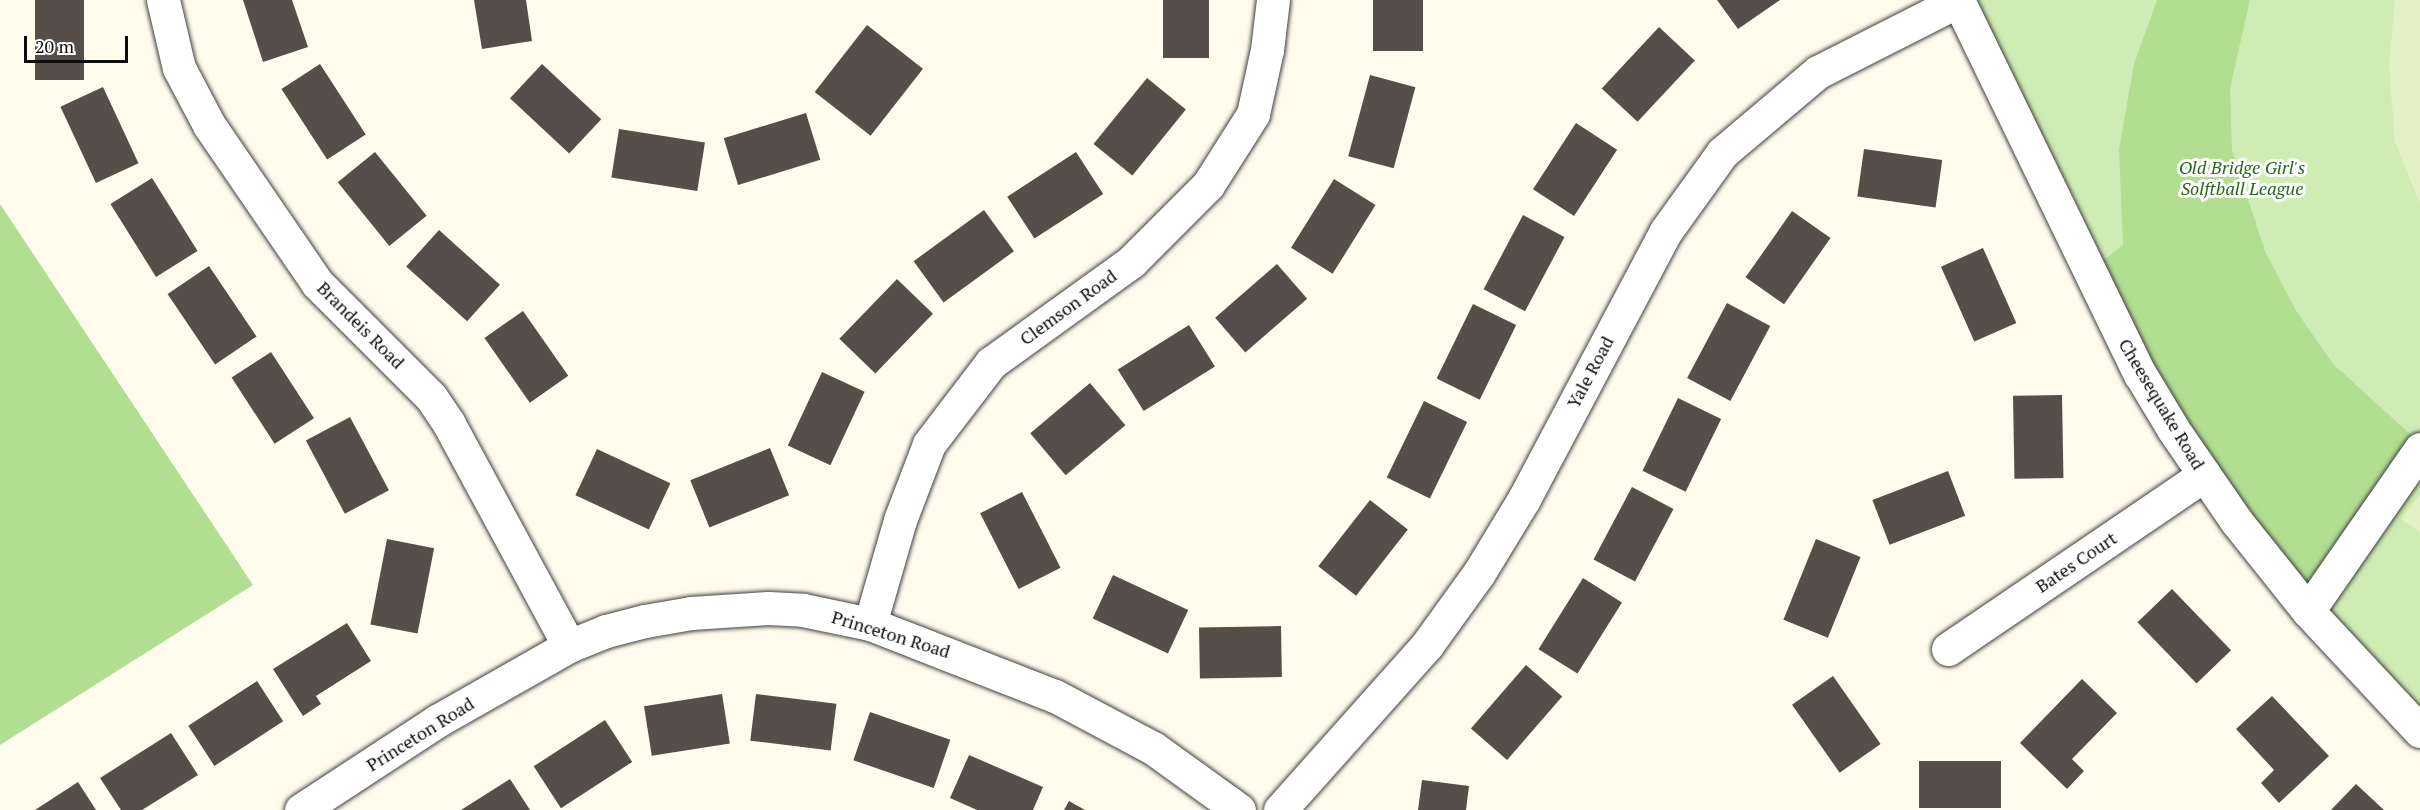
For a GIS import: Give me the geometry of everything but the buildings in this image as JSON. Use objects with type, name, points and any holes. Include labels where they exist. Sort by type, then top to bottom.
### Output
[{"type":"street","name":"Brandeis Road","points":[[163,0],[179,68],[209,126],[317,283],[431,397],[465,453],[569,646]]},
{"type":"street","name":"Clemson Road","points":[[870,624],[900,520],[929,444],[991,363],[1131,262],[1208,186],[1253,114],[1268,50],[1273,0]]},
{"type":"street","name":"Cheesequake Road","points":[[1958,0],[2140,374],[2204,475],[2308,611],[2420,730]]},
{"type":"street","name":"Yale Road","points":[[1280,810],[1427,645],[1479,573],[1524,498],[1666,231],[1722,153],[1818,72],[1958,0]]},
{"type":"street","points":[[2308,611],[2420,449]]},
{"type":"street","name":"Bates Court","points":[[1948,649],[2204,475]]},
{"type":"street","name":"Princeton Road","points":[[301,810],[437,721],[569,646],[606,631],[645,621],[733,609],[803,610],[870,624],[977,663],[1093,714],[1173,760],[1239,810]]},
{"type":"green space","name":"Old Bridge Girl's Solftball League","points":[[1959,0],[2420,0],[2420,731],[2271,565]]},
{"type":"green space","points":[[2157,0],[2250,0],[2230,88],[2232,150],[2265,251],[2295,309],[2333,364],[2420,443],[2308,611],[2089,272],[2123,245],[2119,150],[2134,64]]},
{"type":"green space","points":[[2395,0],[2420,0],[2420,203],[2395,142],[2389,66]]},
{"type":"green space","points":[[0,204],[253,585],[0,745]]},
{"type":"green space","points":[[2420,495],[2420,532],[2401,519]]}]
